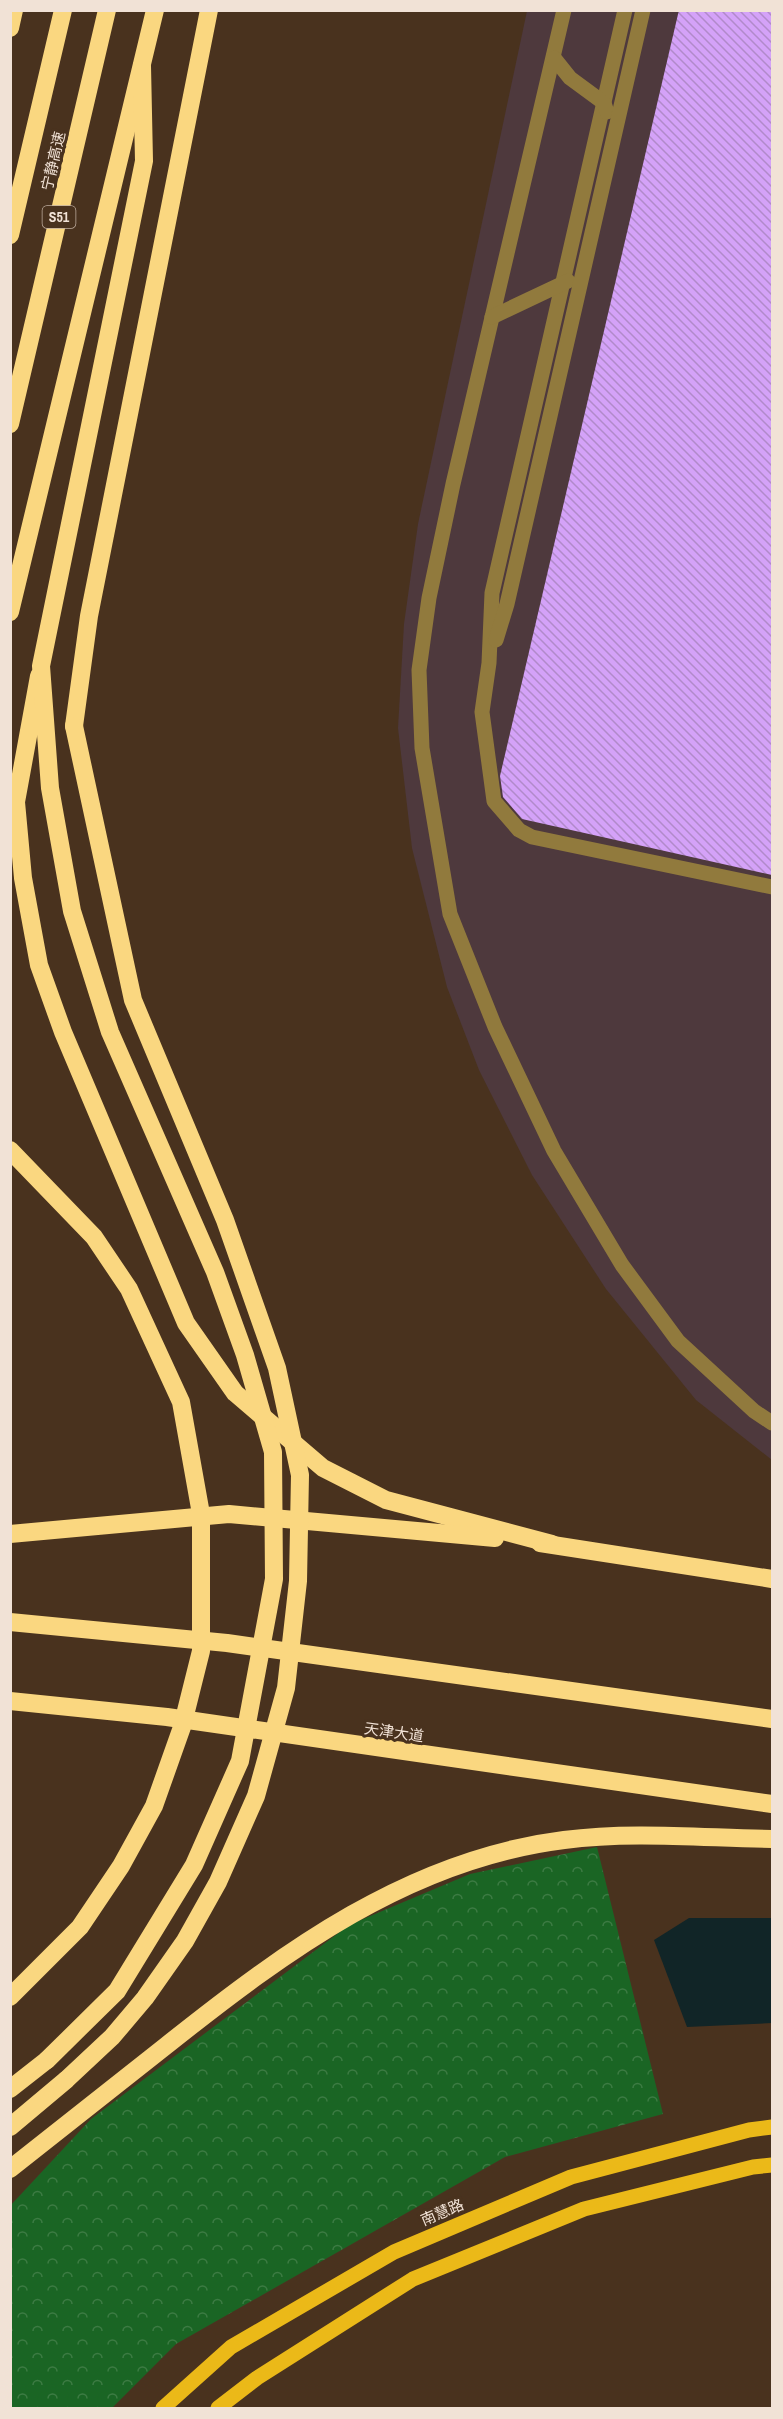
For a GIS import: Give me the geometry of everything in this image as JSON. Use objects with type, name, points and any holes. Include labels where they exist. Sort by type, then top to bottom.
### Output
[{"type":"highway","points":[[10,28],[14,10]]},
{"type":"highway","name":"宁静高速","points":[[10,235],[63,10]]},
{"type":"highway","name":"宁静高速","points":[[10,424],[107,10]]},
{"type":"highway","points":[[10,612],[155,10]]},
{"type":"highway","points":[[10,2127],[66,2080],[112,2037],[145,1998],[185,1941],[218,1882],[256,1796],[286,1688],[298,1581],[300,1475],[277,1368],[225,1220],[133,1000],[74,726],[89,616],[209,10]]},
{"type":"highway","points":[[142,66],[144,161],[41,666],[16,802],[22,878],[39,965],[63,1032],[186,1323],[235,1393],[323,1468],[386,1500],[552,1544]]},
{"type":"highway","points":[[10,2089],[47,2060],[117,1991],[194,1865],[240,1761],[274,1580],[273,1452],[245,1355],[215,1272],[110,1032],[72,910],[50,788],[41,666]]},
{"type":"highway","points":[[10,1150],[94,1237],[129,1289],[181,1402],[201,1514],[201,1651],[182,1727],[154,1806],[121,1866],[80,1927],[10,1997]]},
{"type":"highway","points":[[10,1534],[229,1514],[389,1527],[552,1544],[772,1579]]},
{"type":"highway","points":[[10,1622],[227,1643],[772,1719]]},
{"type":"highway","name":"天津大道","points":[[10,1701],[167,1717],[772,1804]]},
{"type":"highway","points":[[10,1707],[76,1708]]},
{"type":"highway","points":[[10,2169],[208,2012],[292,1950],[348,1915],[402,1887],[459,1864],[519,1847],[564,1840],[610,1836],[772,1839]]},
{"type":"main road","name":"南慧路","points":[[163,2409],[231,2347],[394,2252],[571,2177],[749,2130],[772,2127]]},
{"type":"main road","points":[[218,2409],[257,2378],[413,2279],[584,2209],[753,2167],[772,2165]]},
{"type":"lane","points":[[564,10],[450,496],[429,598],[419,670],[422,748],[450,914],[495,1027],[554,1151],[622,1265],[678,1341],[754,1411],[772,1423]]},
{"type":"lane","points":[[626,10],[492,593],[489,663],[482,712],[494,801],[519,830],[532,837],[772,886]]},
{"type":"lane","points":[[489,663],[507,604],[643,10]]},
{"type":"lane","points":[[554,58],[570,78],[604,103],[616,134]]},
{"type":"lane","points":[[492,317],[564,285],[582,272]]},
{"type":"shaded area","points":[[527,11],[772,11],[772,1460],[696,1400],[606,1289],[532,1175],[479,1070],[447,987],[412,848],[398,728],[404,624],[418,524]]},
{"type":"green space","points":[[597,1847],[663,2114],[505,2157],[176,2344],[112,2408],[11,2408],[10,2206],[91,2119],[349,1925],[470,1874]]},
{"type":"water","points":[[689,1918],[772,1918],[772,2023],[687,2027],[654,1940]]},
{"type":"building","points":[[679,10],[772,10],[772,875],[522,819],[503,797],[500,776]]}]
